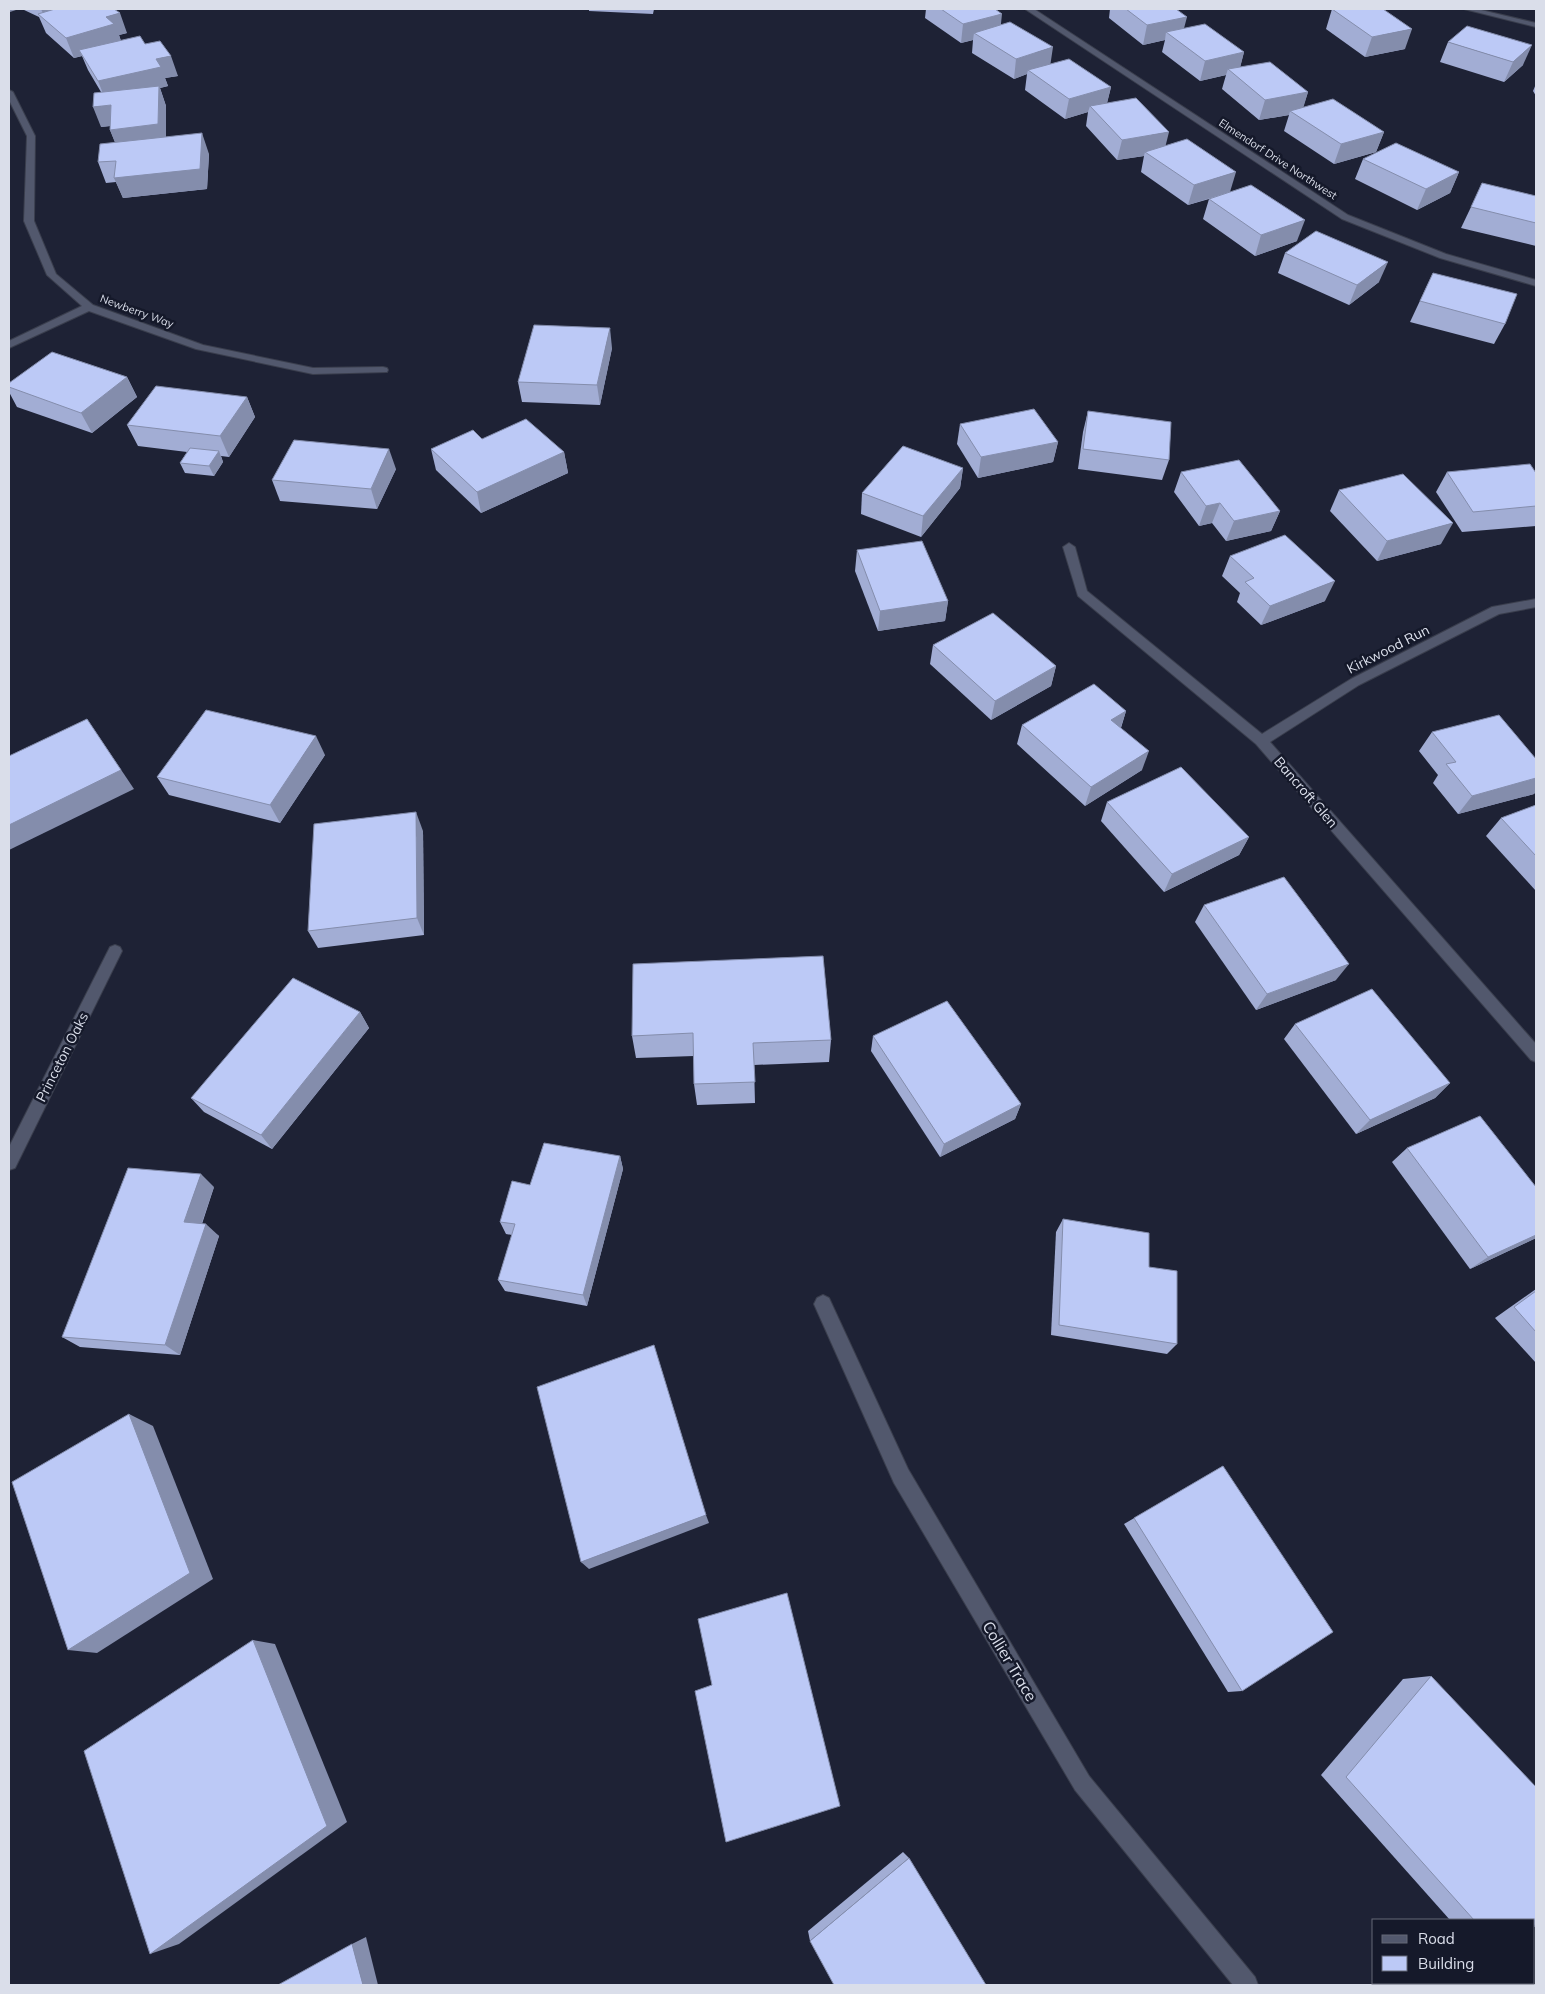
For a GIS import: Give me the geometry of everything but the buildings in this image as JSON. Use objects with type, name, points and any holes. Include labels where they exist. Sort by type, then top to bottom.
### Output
[{"type":"street","name":"Elmendorf Drive Northwest","points":[[1029,9],[1344,217],[1443,256],[1536,283]]},
{"type":"street","points":[[1468,9],[1536,25]]},
{"type":"street","name":"Newberry Way","points":[[9,92],[31,136],[29,220],[52,275],[89,307],[200,347],[313,371],[383,370]]},
{"type":"street","points":[[9,345],[89,307]]},
{"type":"street","name":"Bancroft Glen","points":[[1069,547],[1082,593],[1261,741],[1536,1055]]},
{"type":"street","name":"Kirkwood Run","points":[[1261,741],[1355,682],[1496,610],[1536,603]]},
{"type":"street","name":"Princeton Oaks","points":[[9,1164],[115,951]]},
{"type":"street","name":"Collier Trace","points":[[823,1304],[901,1476],[1082,1783],[1247,1985]]}]
